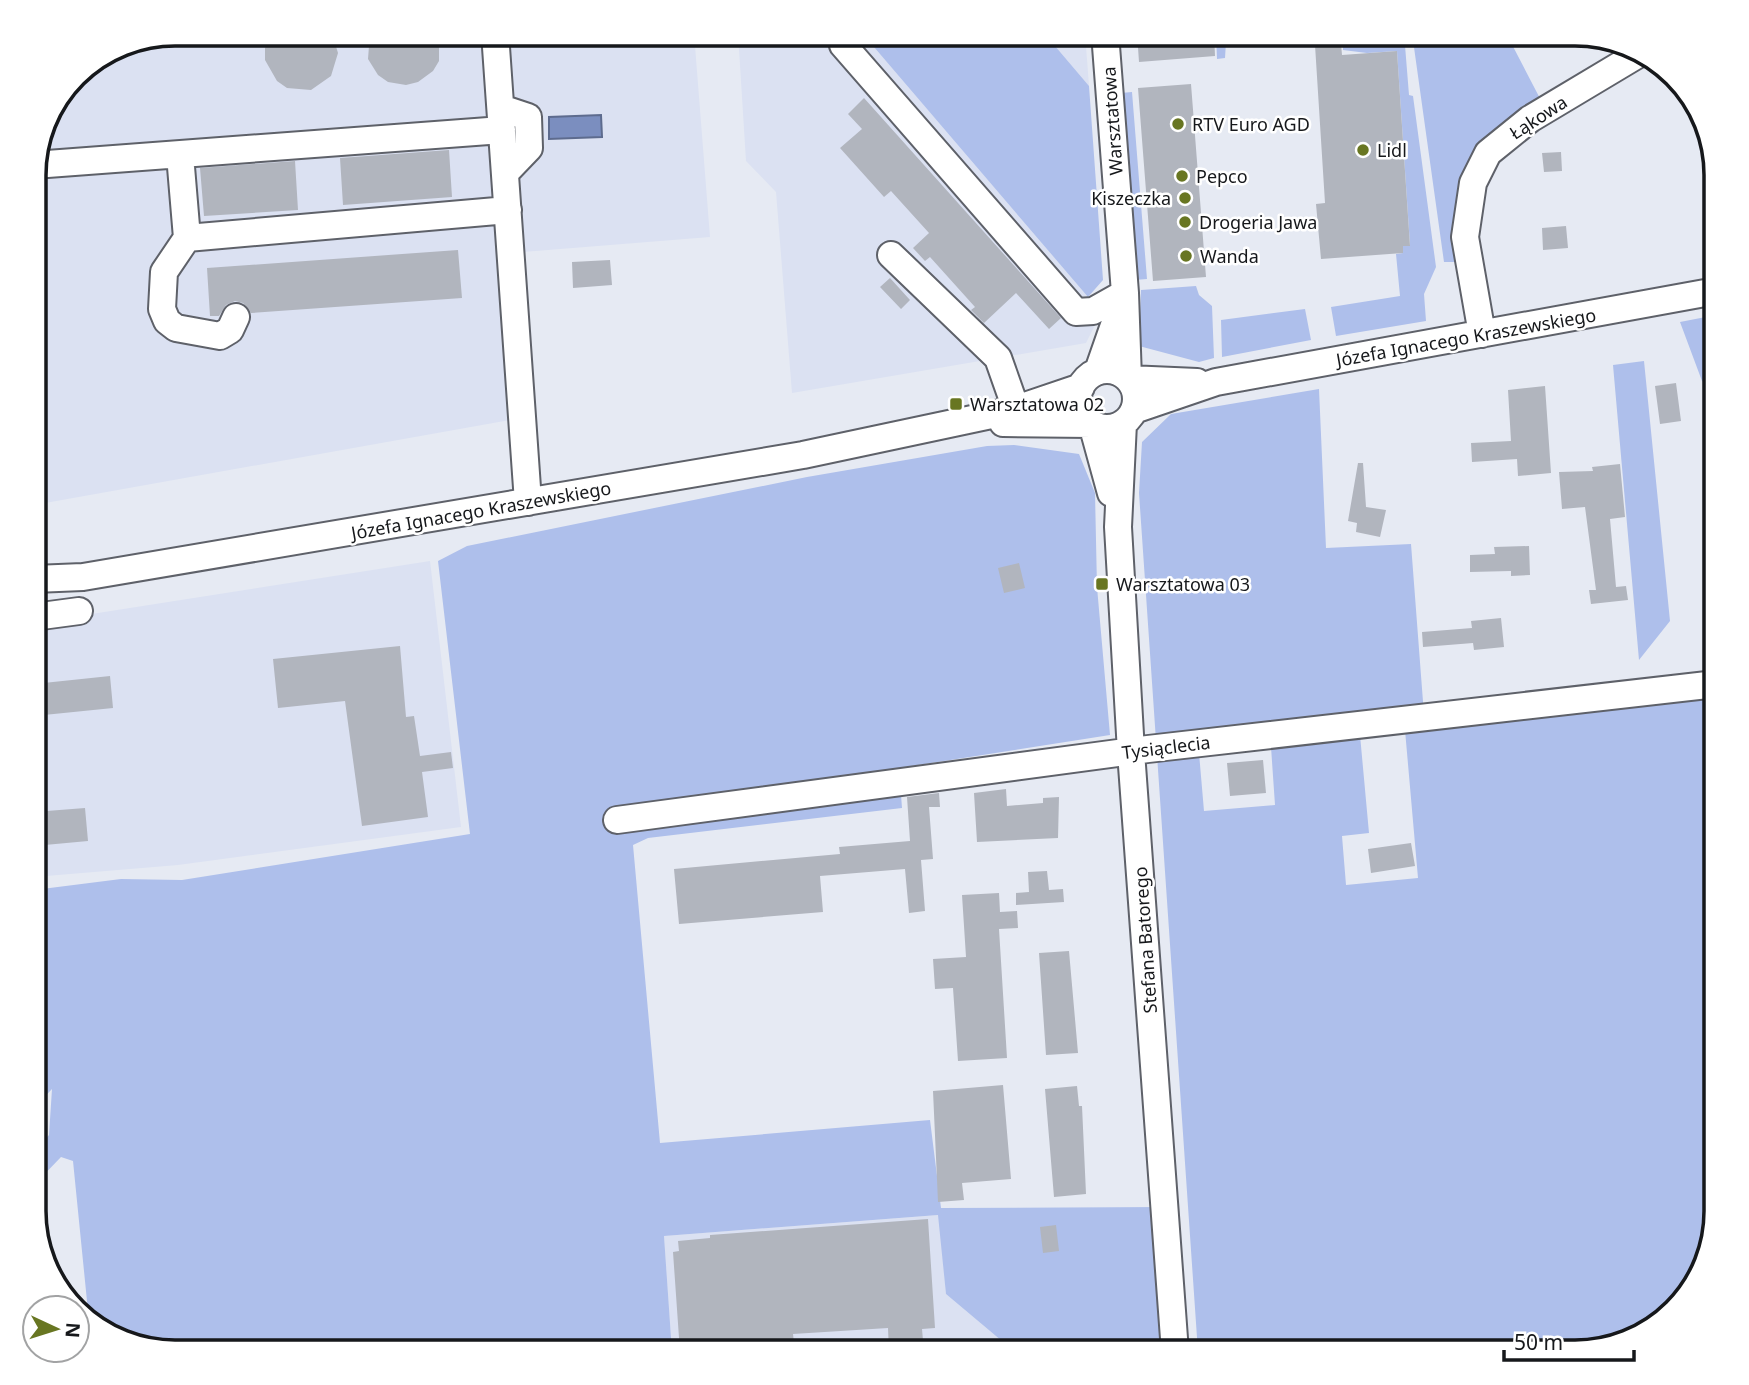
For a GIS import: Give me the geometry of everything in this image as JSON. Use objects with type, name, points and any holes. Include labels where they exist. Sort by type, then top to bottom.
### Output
[{"type":"street","points":[[496,46],[528,502]]},
{"type":"street","points":[[843,46],[1076,312],[1093,311],[1125,293]]},
{"type":"street","name":"Warsztatowa","points":[[1106,46],[1125,293],[1128,379]]},
{"type":"street","name":"Łąkowa","points":[[1482,334],[1465,237],[1473,183],[1488,153],[1530,119],[1631,59]]},
{"type":"street","points":[[46,164],[180,155],[501,119]]},
{"type":"street","points":[[180,155],[187,238],[164,272],[162,309],[167,321],[176,328],[220,336],[230,330],[236,317]]},
{"type":"street","points":[[187,238],[508,210]]},
{"type":"street","points":[[891,255],[998,358],[1016,409]]},
{"type":"street","name":"Warsztatowa","points":[[1089,379],[1125,293]]},
{"type":"street","name":"Józefa Ignacego Kraszewskiego","points":[[1128,417],[1216,382],[1704,293]]},
{"type":"street","points":[[1114,370],[1128,379],[1136,394],[1128,417],[1108,428],[1092,424],[1078,403],[1089,379],[1114,370]]},
{"type":"street","name":"Józefa Ignacego Kraszewskiego","points":[[928,431],[1016,409],[1089,379]]},
{"type":"street","name":"Józefa Ignacego Kraszewskiego","points":[[1128,379],[1216,382]]},
{"type":"street","name":"Stefana Batorego","points":[[1128,417],[1118,527],[1131,752],[1174,1340]]},
{"type":"street","name":"Józefa Ignacego Kraszewskiego","points":[[46,578],[83,576],[528,502],[928,431],[1007,422],[1092,424]]},
{"type":"street","name":"Stefana Batorego","points":[[1092,424],[1118,527]]},
{"type":"street","points":[[46,615],[79,611]]},
{"type":"street","name":"Tysiąclecia","points":[[617,820],[1393,719],[1704,685]]},
{"type":"shaded area","points":[[695,46],[710,237],[523,252],[535,406],[527,417],[46,503],[46,166],[55,125],[72,96],[96,72],[110,63],[133,52],[158,47]]},
{"type":"shaded area","points":[[739,46],[873,46],[1088,297],[1097,321],[1086,343],[792,393],[776,192],[746,161]]},
{"type":"shaded area","points":[[873,46],[1055,46],[1089,86],[1103,280],[1088,297]]},
{"type":"shaded area","points":[[1055,46],[1086,46],[1089,86]]},
{"type":"shaded area","points":[[1216,46],[1226,46],[1225,58],[1217,59]]},
{"type":"shaded area","points":[[1343,46],[1405,46],[1409,95],[1413,96],[1436,267],[1424,294],[1426,321],[1336,336],[1331,307],[1400,296],[1396,254],[1403,253],[1402,246],[1410,245],[1397,51],[1367,53],[1343,50]]},
{"type":"shaded area","points":[[1414,46],[1513,46],[1546,110],[1488,153],[1468,262],[1444,262]]},
{"type":"shaded area","points":[[1132,92],[1147,279],[1135,280],[1121,93]]},
{"type":"shaded area","points":[[601,115],[602,137],[549,139],[549,117]]},
{"type":"shaded area","points":[[1196,286],[1199,295],[1212,306],[1214,358],[1199,362],[1139,346],[1141,290]]},
{"type":"shaded area","points":[[1305,309],[1311,340],[1222,357],[1221,320]]},
{"type":"shaded area","points":[[1704,317],[1704,382],[1702,381],[1680,322]]},
{"type":"shaded area","points":[[1644,361],[1670,621],[1639,660],[1613,365]]},
{"type":"shaded area","points":[[1319,389],[1326,548],[1411,544],[1425,728],[1704,697],[1704,1210],[1694,1260],[1682,1282],[1646,1318],[1608,1335],[1574,1340],[1197,1340],[1139,493],[1142,442],[1171,414]],"holes":[[[1405,730],[1418,878],[1346,885],[1342,836],[1369,833],[1360,735]],[[1271,747],[1275,805],[1204,811],[1199,753]]]},
{"type":"shaded area","points":[[1014,445],[1079,454],[1095,493],[1097,587],[1110,735],[899,768],[902,808],[648,838],[633,845],[660,1143],[930,1120],[941,1208],[1165,1207],[1174,1340],[1001,1340],[946,1294],[938,1215],[664,1236],[671,1340],[175,1340],[133,1333],[96,1313],[91,1308],[91,1294],[86,1294],[73,1161],[61,1157],[46,1173],[46,1139],[49,1135],[52,1089],[46,1095],[46,888],[121,879],[182,880],[470,834],[438,561],[467,546],[807,477],[987,446]]},
{"type":"shaded area","points":[[430,561],[461,827],[178,865],[46,876],[46,621]]},
{"type":"shaded area","points":[[939,1215],[946,1294],[1001,1340],[671,1340],[664,1236]]},
{"type":"building","points":[[336,46],[338,53],[331,76],[311,90],[287,88],[277,81],[265,60],[265,48]]},
{"type":"building","points":[[369,46],[439,46],[439,61],[433,71],[418,82],[406,85],[388,82],[378,75],[368,59]]},
{"type":"building","points":[[1138,46],[1215,46],[1215,56],[1139,62]]},
{"type":"building","name":"Lidl","points":[[1315,46],[1341,46],[1342,55],[1397,51],[1410,246],[1403,246],[1403,253],[1321,259],[1316,204],[1325,203]]},
{"type":"building","points":[[1191,84],[1206,277],[1153,281],[1138,88]]},
{"type":"building","points":[[864,98],[1061,318],[1049,329],[1016,293],[984,323],[971,310],[975,307],[930,257],[925,261],[913,248],[929,233],[891,191],[884,197],[840,148],[862,129],[848,114]]},
{"type":"building","points":[[449,150],[452,197],[343,205],[340,158]]},
{"type":"building","points":[[1561,152],[1562,171],[1544,172],[1542,153]]},
{"type":"building","points":[[295,161],[298,210],[204,216],[200,168]]},
{"type":"building","points":[[1566,226],[1568,248],[1543,250],[1542,228]]},
{"type":"building","points":[[458,250],[462,298],[251,313],[243,303],[235,301],[226,305],[219,316],[210,316],[207,268]]},
{"type":"building","points":[[610,260],[612,285],[573,288],[572,262]]},
{"type":"building","points":[[890,278],[910,300],[901,309],[880,287]]},
{"type":"building","points":[[1676,383],[1681,421],[1660,424],[1655,386]]},
{"type":"building","points":[[1545,386],[1551,473],[1518,476],[1517,459],[1472,462],[1471,443],[1511,441],[1508,390]]},
{"type":"building","points":[[1358,463],[1363,463],[1366,507],[1386,510],[1380,537],[1356,532],[1357,523],[1348,521]]},
{"type":"building","points":[[1620,464],[1625,517],[1610,519],[1616,587],[1626,586],[1628,600],[1591,604],[1589,590],[1596,590],[1585,507],[1562,509],[1559,472],[1593,471],[1592,467]]},
{"type":"building","points":[[1529,546],[1530,575],[1511,576],[1511,571],[1470,572],[1470,555],[1495,554],[1494,547]]},
{"type":"building","points":[[1019,563],[1025,588],[1004,593],[998,568]]},
{"type":"building","points":[[1501,618],[1504,647],[1474,650],[1473,643],[1423,647],[1422,632],[1472,628],[1471,621]]},
{"type":"building","points":[[400,646],[406,717],[414,716],[420,756],[451,752],[453,768],[422,772],[428,817],[362,826],[345,701],[278,708],[273,659]]},
{"type":"building","points":[[110,676],[113,708],[46,715],[46,683]]},
{"type":"building","points":[[1263,760],[1266,793],[1230,796],[1227,763]]},
{"type":"building","points":[[1006,789],[1007,806],[1043,803],[1043,798],[1059,797],[1058,838],[977,842],[974,793]]},
{"type":"building","points":[[939,793],[940,807],[929,807],[933,859],[921,860],[925,911],[909,913],[905,869],[820,876],[823,912],[679,924],[674,869],[840,854],[839,847],[910,841],[907,797]]},
{"type":"building","points":[[85,808],[88,841],[46,845],[46,811]]},
{"type":"building","points":[[1411,843],[1415,866],[1371,873],[1368,849]]},
{"type":"building","points":[[1047,871],[1049,890],[1063,889],[1064,902],[1016,905],[1016,893],[1029,892],[1028,872]]},
{"type":"building","points":[[999,893],[1000,912],[1017,911],[1018,928],[999,929],[1007,1058],[958,1061],[953,988],[935,989],[933,959],[966,957],[962,895]]},
{"type":"building","points":[[1069,951],[1078,1053],[1046,1055],[1039,953]]},
{"type":"building","points":[[1003,1085],[1011,1179],[962,1183],[964,1200],[938,1202],[933,1091]]},
{"type":"building","points":[[1077,1086],[1079,1106],[1082,1106],[1086,1194],[1054,1197],[1045,1089]]},
{"type":"building","points":[[928,1219],[935,1328],[922,1329],[923,1340],[888,1340],[888,1328],[793,1334],[794,1340],[679,1340],[673,1252],[679,1251],[678,1241],[710,1238],[710,1235]]},
{"type":"building","points":[[1056,1225],[1059,1251],[1043,1253],[1040,1227]]},
{"type":"place","name":"RTV Euro AGD","points":[[1178,124]]},
{"type":"place","name":"Lidl","points":[[1363,150]]},
{"type":"place","name":"Pepco","points":[[1182,176]]},
{"type":"place","name":"Kiszeczka","points":[[1185,198]]},
{"type":"place","name":"Drogeria Jawa","points":[[1185,222]]},
{"type":"place","name":"Wanda","points":[[1186,256]]},
{"type":"place","name":"Warsztatowa 02","points":[[956,404]]},
{"type":"place","name":"Warsztatowa 03","points":[[1102,584]]}]
